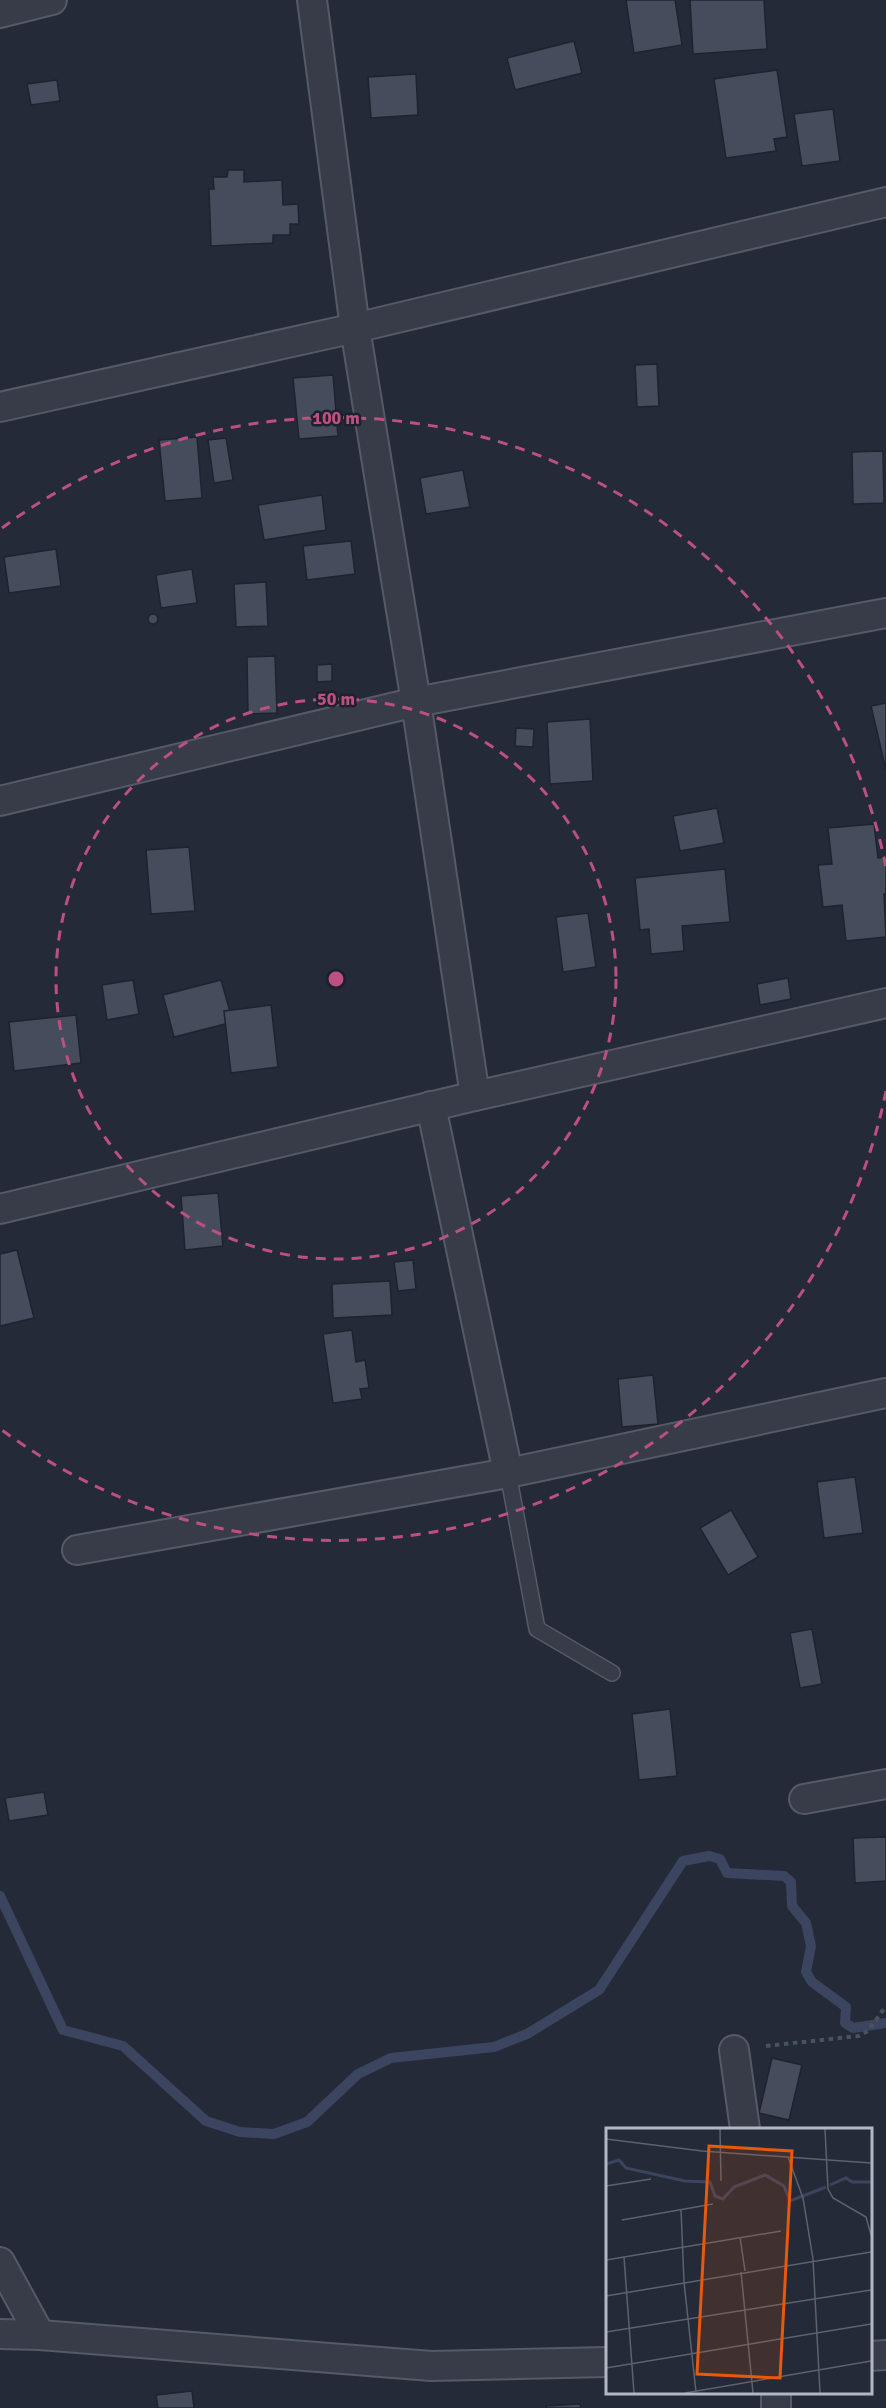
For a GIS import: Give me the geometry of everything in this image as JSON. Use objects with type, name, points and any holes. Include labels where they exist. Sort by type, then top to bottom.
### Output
[{"type":"street","points":[[0,13],[52,0]]},
{"type":"street","points":[[312,0],[355,328],[416,702],[475,1096]]},
{"type":"street","points":[[0,407],[355,328],[886,202]]},
{"type":"street","points":[[0,801],[416,702],[886,613]]},
{"type":"street","points":[[0,1209],[431,1106],[886,1003]]},
{"type":"street","points":[[431,1106],[508,1473]]},
{"type":"street","points":[[77,1550],[508,1473],[886,1393]]},
{"type":"street","points":[[804,1799],[886,1784]]},
{"type":"street","points":[[734,2050],[745,2128]]},
{"type":"street","points":[[0,2262],[40,2335]]},
{"type":"street","points":[[0,2334],[40,2335],[431,2366],[606,2362]]},
{"type":"street","points":[[871,2356],[886,2355]]},
{"type":"lane","points":[[508,1473],[537,1629],[612,1673]]},
{"type":"path","points":[[734,2050],[859,2036],[868,2031],[885,2007]]},
{"type":"building","points":[[626,0],[675,0],[682,45],[634,53]]},
{"type":"building","points":[[690,0],[764,0],[767,49],[693,54]]},
{"type":"building","points":[[574,41],[582,73],[515,90],[507,58]]},
{"type":"building","points":[[777,70],[787,137],[774,139],[776,151],[726,158],[714,79]]},
{"type":"building","points":[[416,74],[418,115],[371,118],[368,77]]},
{"type":"building","points":[[57,80],[60,101],[31,105],[27,84]]},
{"type":"building","points":[[833,109],[840,161],[802,166],[794,114]]},
{"type":"building","points":[[228,170],[244,170],[244,182],[282,180],[283,205],[298,204],[299,224],[290,224],[290,235],[273,235],[273,243],[211,246],[209,189],[214,189],[213,177],[227,177]]},
{"type":"building","points":[[657,364],[659,406],[637,407],[635,365]]},
{"type":"building","points":[[333,375],[338,436],[299,439],[293,378]]},
{"type":"building","points":[[197,437],[202,498],[165,501],[159,440]]},
{"type":"building","points":[[226,438],[233,480],[214,483],[208,440]]},
{"type":"building","points":[[883,451],[884,503],[853,504],[852,452]]},
{"type":"building","points":[[463,470],[470,507],[426,514],[420,478]]},
{"type":"building","points":[[322,495],[326,530],[264,540],[258,505]]},
{"type":"building","points":[[351,541],[355,574],[307,580],[303,546]]},
{"type":"building","points":[[56,549],[61,586],[9,593],[4,557]]},
{"type":"building","points":[[192,569],[197,603],[161,608],[156,575]]},
{"type":"building","points":[[266,582],[268,626],[236,627],[234,584]]},
{"type":"building","points":[[153,614],[157,615],[157,623],[153,624],[149,623],[148,619],[149,615]]},
{"type":"building","points":[[275,656],[277,713],[248,714],[247,657]]},
{"type":"building","points":[[332,664],[332,681],[317,682],[317,665]]},
{"type":"building","points":[[886,703],[886,770],[871,706]]},
{"type":"building","points":[[590,719],[593,781],[550,784],[547,722]]},
{"type":"building","points":[[516,728],[534,729],[533,747],[515,746]]},
{"type":"building","points":[[717,808],[724,843],[680,851],[673,816]]},
{"type":"building","points":[[874,824],[878,858],[886,857],[886,894],[884,894],[886,937],[846,941],[842,905],[823,907],[818,865],[832,864],[828,828]]},
{"type":"building","points":[[189,847],[195,911],[151,914],[146,850]]},
{"type":"building","points":[[725,869],[730,922],[682,926],[684,951],[651,954],[649,929],[640,930],[635,878]]},
{"type":"building","points":[[588,913],[596,967],[563,972],[556,917]]},
{"type":"building","points":[[788,978],[791,999],[760,1005],[757,984]]},
{"type":"building","points":[[133,980],[139,1014],[107,1020],[102,985]]},
{"type":"building","points":[[221,980],[233,1022],[174,1037],[163,995]]},
{"type":"building","points":[[271,1005],[278,1067],[231,1073],[224,1011]]},
{"type":"building","points":[[76,1015],[81,1063],[14,1071],[9,1022]]},
{"type":"building","points":[[218,1193],[223,1246],[185,1250],[181,1196]]},
{"type":"building","points":[[17,1250],[34,1318],[0,1326],[0,1254]]},
{"type":"building","points":[[413,1260],[416,1289],[398,1291],[394,1262]]},
{"type":"building","points":[[390,1281],[392,1315],[333,1318],[332,1284]]},
{"type":"building","points":[[352,1330],[356,1362],[365,1360],[369,1388],[360,1389],[362,1399],[333,1403],[323,1334]]},
{"type":"building","points":[[653,1375],[658,1424],[622,1427],[618,1379]]},
{"type":"building","points":[[855,1477],[863,1533],[824,1538],[817,1482]]},
{"type":"building","points":[[731,1510],[758,1557],[728,1575],[700,1528]]},
{"type":"building","points":[[812,1629],[822,1684],[800,1688],[790,1633]]},
{"type":"building","points":[[670,1709],[677,1776],[639,1780],[632,1714]]},
{"type":"building","points":[[44,1792],[48,1815],[9,1821],[5,1798]]},
{"type":"building","points":[[886,1837],[886,1881],[855,1883],[853,1838]]},
{"type":"building","points":[[772,2058],[802,2065],[789,2120],[759,2113]]},
{"type":"building","points":[[192,2391],[194,2408],[158,2408],[156,2395]]},
{"type":"building","points":[[580,2404],[581,2408],[546,2408],[546,2406]]},
{"type":"waterway","points":[[0,1896],[63,2030],[123,2046],[206,2121],[240,2132],[274,2134],[307,2122],[358,2074],[391,2058],[494,2047],[527,2034],[599,1990],[683,1861],[709,1856],[720,1859],[727,1873],[784,1876],[791,1882],[792,1906],[806,1923],[811,1946],[806,1972],[812,1982],[846,2007],[845,2023],[853,2028],[886,2023]]}]
